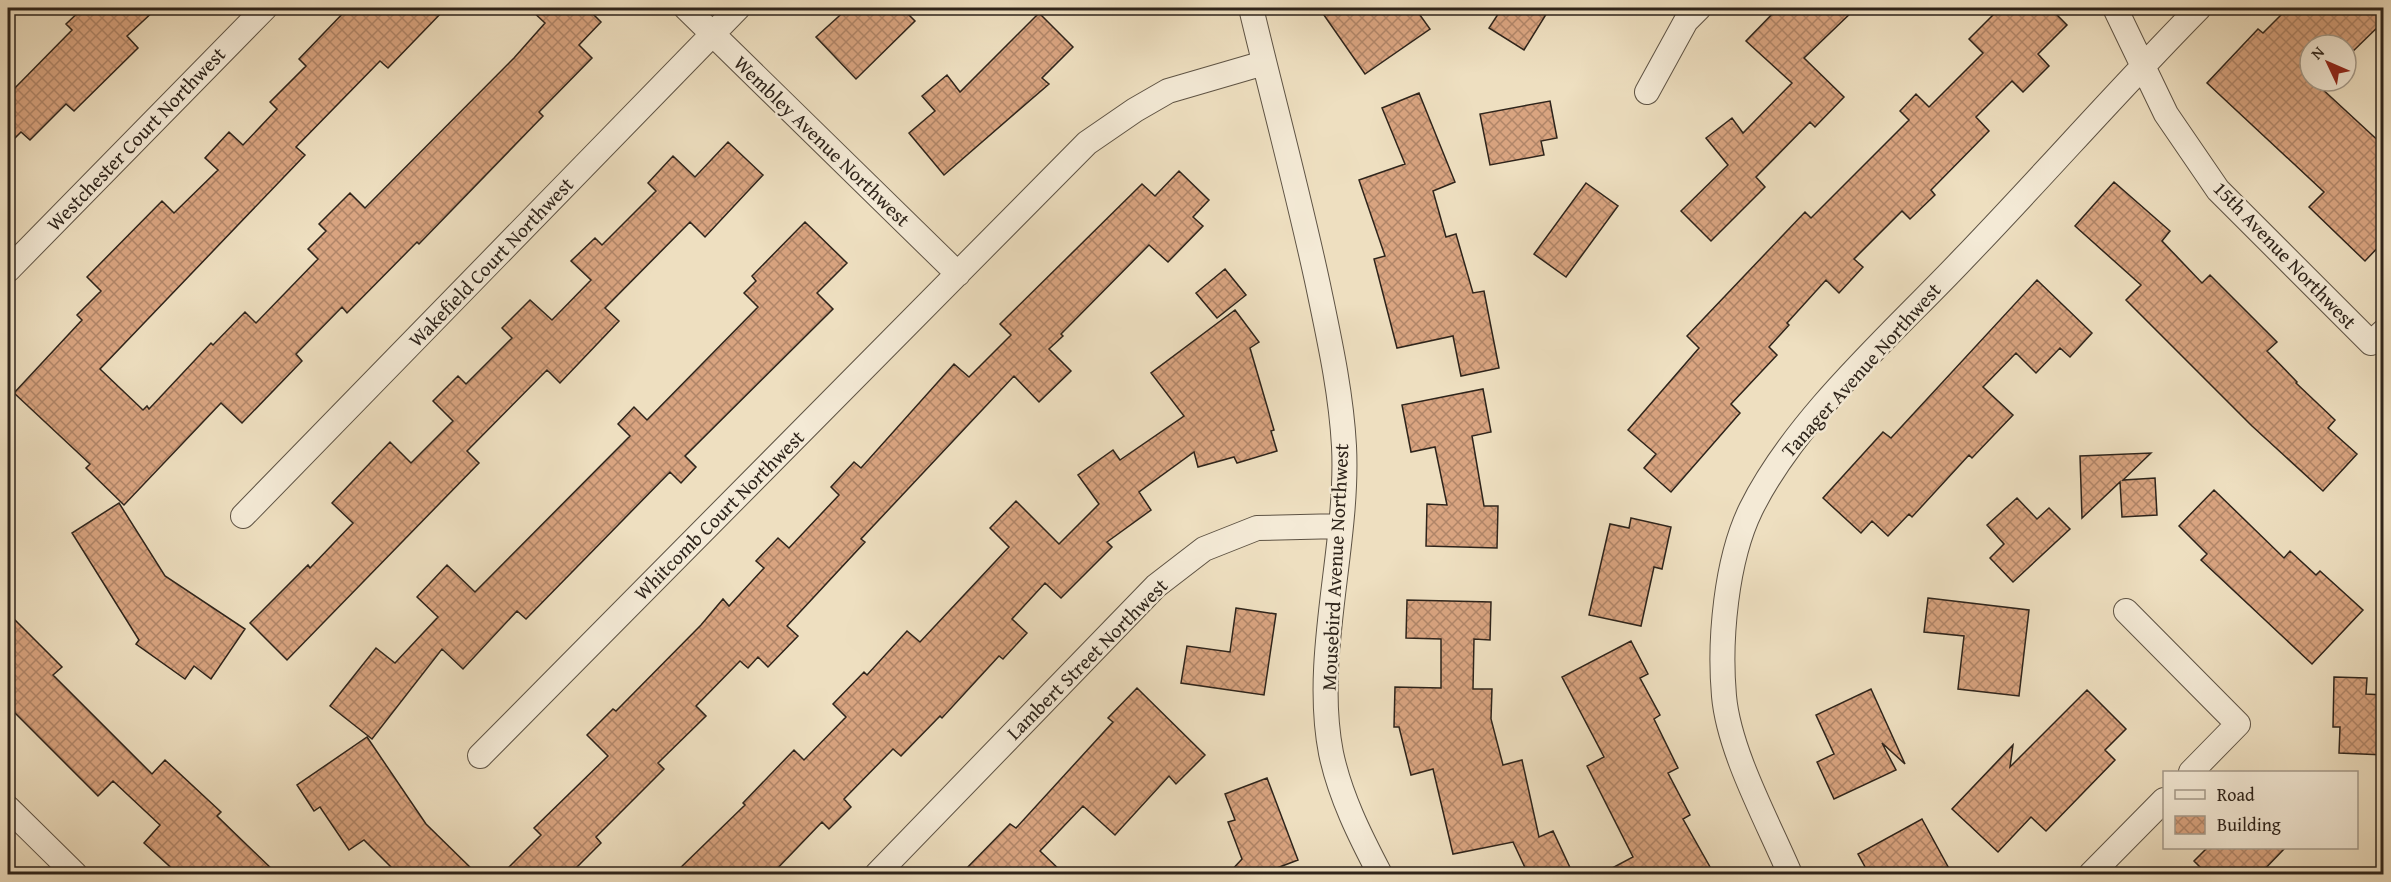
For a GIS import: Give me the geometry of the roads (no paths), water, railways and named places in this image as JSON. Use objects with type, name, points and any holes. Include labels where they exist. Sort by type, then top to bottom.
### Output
[{"type":"street","name":"Westchester Court Northwest","points":[[8,270],[265,8]]},
{"type":"street","name":"Wembley Avenue Northwest","points":[[686,8],[958,274]]},
{"type":"street","name":"Wakefield Court Northwest","points":[[243,516],[738,8]]},
{"type":"street","name":"Mousebird Avenue Northwest","points":[[1251,8],[1296,182],[1336,371],[1344,447],[1341,526],[1329,631],[1327,695],[1331,753],[1352,821],[1380,874]]},
{"type":"street","points":[[1647,92],[1686,21],[1699,8]]},
{"type":"street","name":"15th Avenue Northwest","points":[[2115,8],[2144,64],[2166,114],[2218,190],[2378,337]]},
{"type":"street","name":"Tanager Avenue Northwest","points":[[1790,874],[1742,765],[1724,699],[1722,641],[1730,575],[1749,511],[1778,461],[1822,407],[2199,8]]},
{"type":"street","name":"Whitcomb Court Northwest","points":[[480,756],[1087,143],[1135,110],[1168,91],[1264,63]]},
{"type":"street","name":"Lambert Street Northwest","points":[[877,874],[1164,580],[1204,549],[1257,528],[1341,526]]},
{"type":"street","points":[[2126,611],[2238,724],[2192,771]]},
{"type":"street","points":[[2091,874],[2163,801]]},
{"type":"street","points":[[8,808],[75,874]]}]
